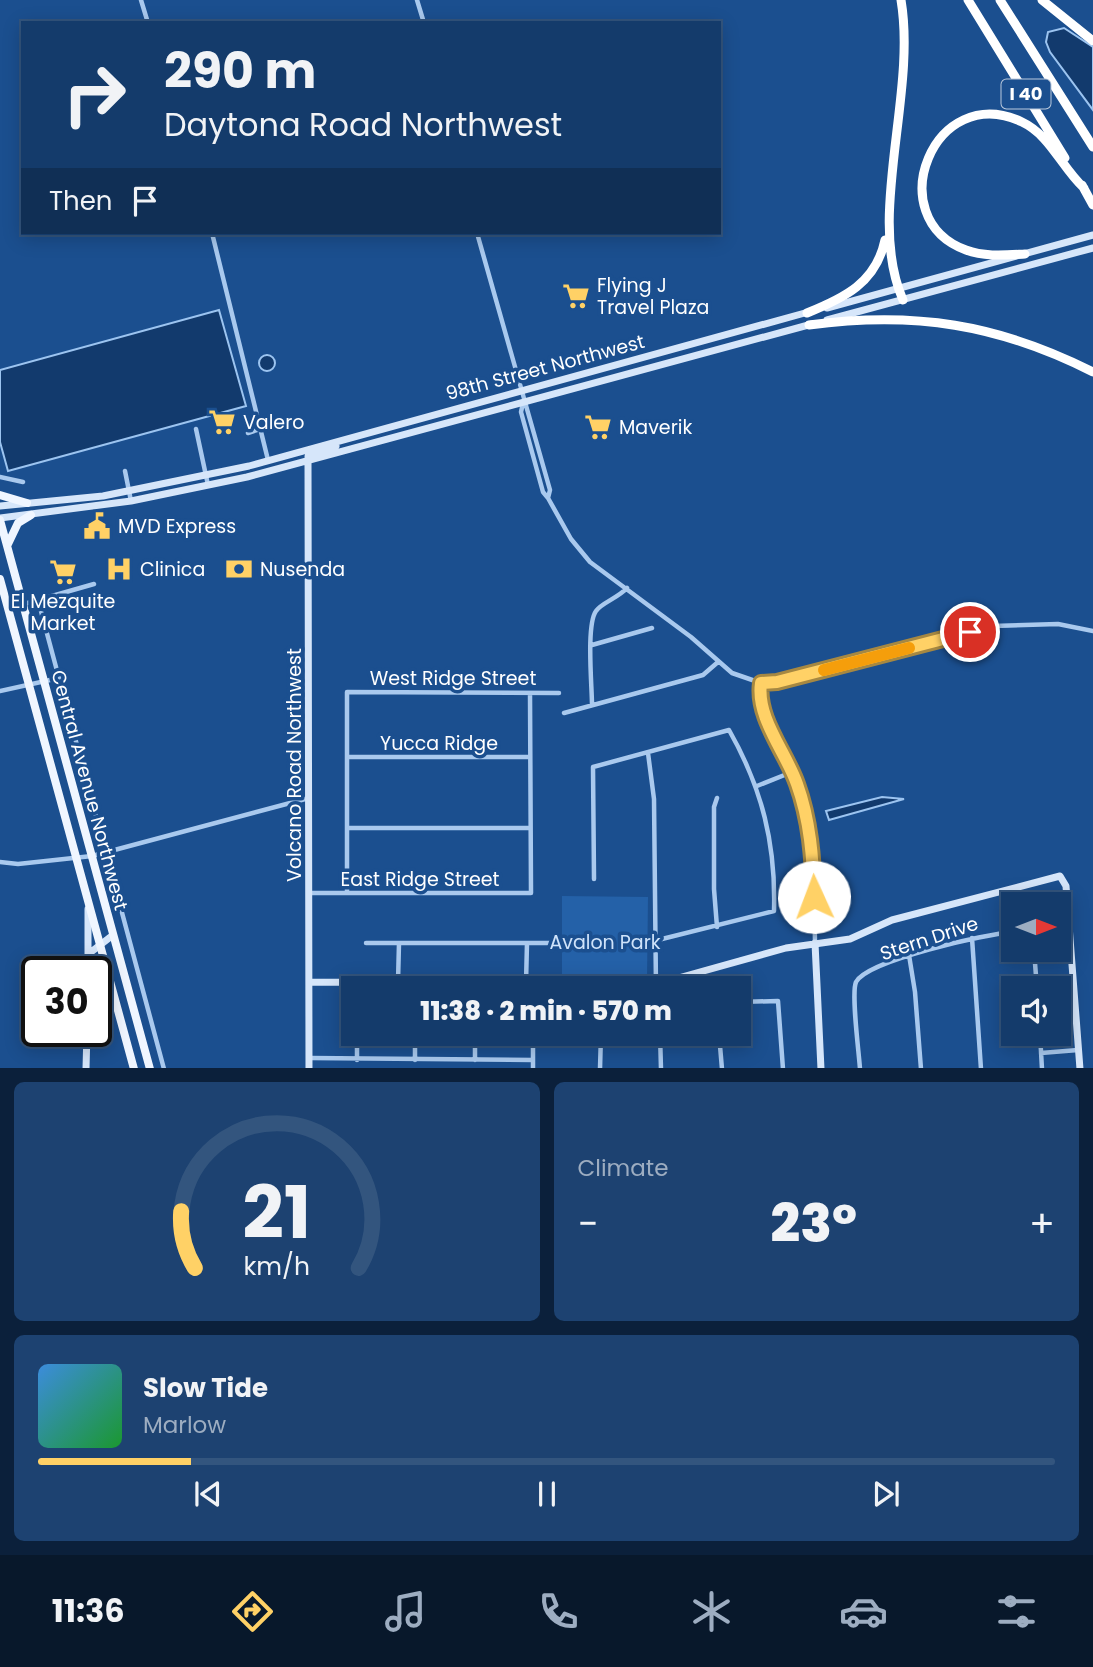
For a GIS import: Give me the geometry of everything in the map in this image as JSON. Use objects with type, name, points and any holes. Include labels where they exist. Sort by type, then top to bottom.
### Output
[{"type":"highway","points":[[901,0],[904,78],[888,246],[898,290],[903,300]]},
{"type":"highway","name":"I 40","points":[[968,0],[1093,205]]},
{"type":"highway","name":"I 40","points":[[1000,0],[1093,147]]},
{"type":"highway","points":[[1042,0],[1093,41]]},
{"type":"highway","points":[[1025,254],[972,252],[959,247],[938,230],[926,207],[922,182],[926,159],[939,139],[957,124],[977,116],[993,115],[1015,119],[1032,128],[1044,139],[1084,188]]},
{"type":"highway","points":[[807,313],[844,297],[866,279],[883,249],[889,217]]},
{"type":"highway","points":[[809,325],[873,317],[935,321],[1023,342],[1093,372]]},
{"type":"main road","name":"98th Street Northwest","points":[[0,506],[130,491],[268,460],[1090,236]]},
{"type":"main road","name":"98th Street Northwest","points":[[0,519],[131,502],[208,485],[1093,248]]},
{"type":"main road","points":[[308,460],[309,454],[337,445],[345,438]]},
{"type":"main road","points":[[252,472],[280,462],[290,454]]},
{"type":"main road","name":"Volcano Road Northwest","points":[[308,460],[309,1068]]},
{"type":"main road","points":[[0,495],[27,503]]},
{"type":"main road","points":[[7,547],[18,523],[31,515]]},
{"type":"main road","name":"Central Avenue Northwest","points":[[0,519],[150,1068]]},
{"type":"main road","points":[[0,579],[103,956]]},
{"type":"main road","points":[[693,976],[786,948],[850,939],[892,920],[1036,880],[1053,876],[1063,878],[1066,886],[1080,1068]]},
{"type":"main road","points":[[88,901],[88,956]]},
{"type":"main road","points":[[90,956],[100,943],[113,935]]},
{"type":"main road","points":[[815,943],[821,1068]]},
{"type":"main road","points":[[310,982],[341,982]]},
{"type":"main road","points":[[112,989],[134,1068]]},
{"type":"main road","points":[[86,1068],[87,1047]]},
{"type":"street","points":[[141,0],[147,21]]},
{"type":"street","points":[[417,0],[423,21]]},
{"type":"street","points":[[212,235],[268,460],[252,472]]},
{"type":"street","points":[[478,235],[520,390],[523,402],[521,412],[543,492],[571,539],[590,562],[627,588],[733,673],[761,683],[777,682],[993,626],[1058,624],[1093,631]]},
{"type":"street","points":[[196,429],[208,485]]},
{"type":"street","points":[[248,433],[260,429]]},
{"type":"street","points":[[125,471],[131,502]]},
{"type":"street","points":[[0,477],[23,482]]},
{"type":"street","points":[[23,604],[94,584]]},
{"type":"street","points":[[592,705],[594,613],[627,588]]},
{"type":"street","name":"Central Avenue Northwest","points":[[38,600],[163,1068]]},
{"type":"street","points":[[592,645],[652,628]]},
{"type":"street","points":[[564,713],[703,675],[718,662]]},
{"type":"street","points":[[0,691],[59,678]]},
{"type":"street","points":[[761,683],[764,713],[792,772],[805,813],[811,845],[815,943]]},
{"type":"street","name":"West Ridge Street","points":[[347,757],[347,692],[559,693]]},
{"type":"street","points":[[347,828],[530,828],[530,693]]},
{"type":"street","points":[[594,879],[593,767],[729,730],[757,786],[774,855],[774,911],[654,941]]},
{"type":"street","points":[[648,753],[654,799],[656,976]]},
{"type":"street","points":[[347,757],[347,893]]},
{"type":"street","name":"Yucca Ridge","points":[[347,757],[530,757]]},
{"type":"street","points":[[757,786],[792,772]]},
{"type":"street","points":[[0,862],[18,864],[92,856],[310,798]]},
{"type":"street","points":[[717,927],[713,889],[714,807],[718,798]]},
{"type":"street","name":"East Ridge Street","points":[[310,892],[531,892],[530,828]]},
{"type":"street","name":"Stern Drive","points":[[860,1068],[857,982],[863,974],[909,955],[972,938],[1001,934]]},
{"type":"street","points":[[972,938],[981,1068]]},
{"type":"street","points":[[366,943],[561,943]]},
{"type":"street","points":[[398,976],[399,943]]},
{"type":"street","points":[[527,943],[530,976]]},
{"type":"street","points":[[909,955],[921,1068]]},
{"type":"street","points":[[751,1002],[778,1001],[783,1068]]},
{"type":"street","points":[[357,1046],[357,1060]]},
{"type":"street","points":[[415,1046],[415,1060]]},
{"type":"street","points":[[475,1046],[475,1060]]},
{"type":"street","points":[[533,1046],[533,1068]]},
{"type":"street","points":[[600,1046],[600,1068]]},
{"type":"street","points":[[660,1046],[661,1068]]},
{"type":"street","points":[[720,1046],[722,1068]]},
{"type":"street","points":[[1041,1046],[1042,1068]]},
{"type":"street","points":[[1041,1053],[1079,1050]]},
{"type":"street","points":[[309,1058],[342,1062],[533,1060]]},
{"type":"green space","name":"Avalon Park","points":[[562,896],[648,897],[647,976],[562,976]]},
{"type":"shaded area","points":[[1064,28],[1093,47],[1093,110],[1050,52],[1046,42],[1048,32]]},
{"type":"shaded area","points":[[219,310],[246,406],[8,471],[0,442],[0,370]]},
{"type":"shaded area","points":[[264,355],[270,355],[275,363],[273,369],[264,371],[259,366],[259,360]]},
{"type":"shaded area","points":[[882,797],[904,799],[829,820],[826,811]]},
{"type":"slow traffic","points":[[824,670],[909,648]]},
{"type":"place","name":"Flying J Travel Plaza","points":[[576,296]]},
{"type":"place","name":"Valero","points":[[222,422]]},
{"type":"place","name":"Maverik","points":[[598,427]]},
{"type":"place","name":"MVD Express","points":[[97,526]]},
{"type":"place","name":"Clinica","points":[[119,569]]},
{"type":"place","name":"Nusenda","points":[[239,569]]},
{"type":"place","name":"El Mezquite Market","points":[[63,572]]},
{"type":"route","points":[[814,897],[813,862],[805,813],[797,783],[764,713],[760,701],[761,683],[777,682],[970,632]]}]
